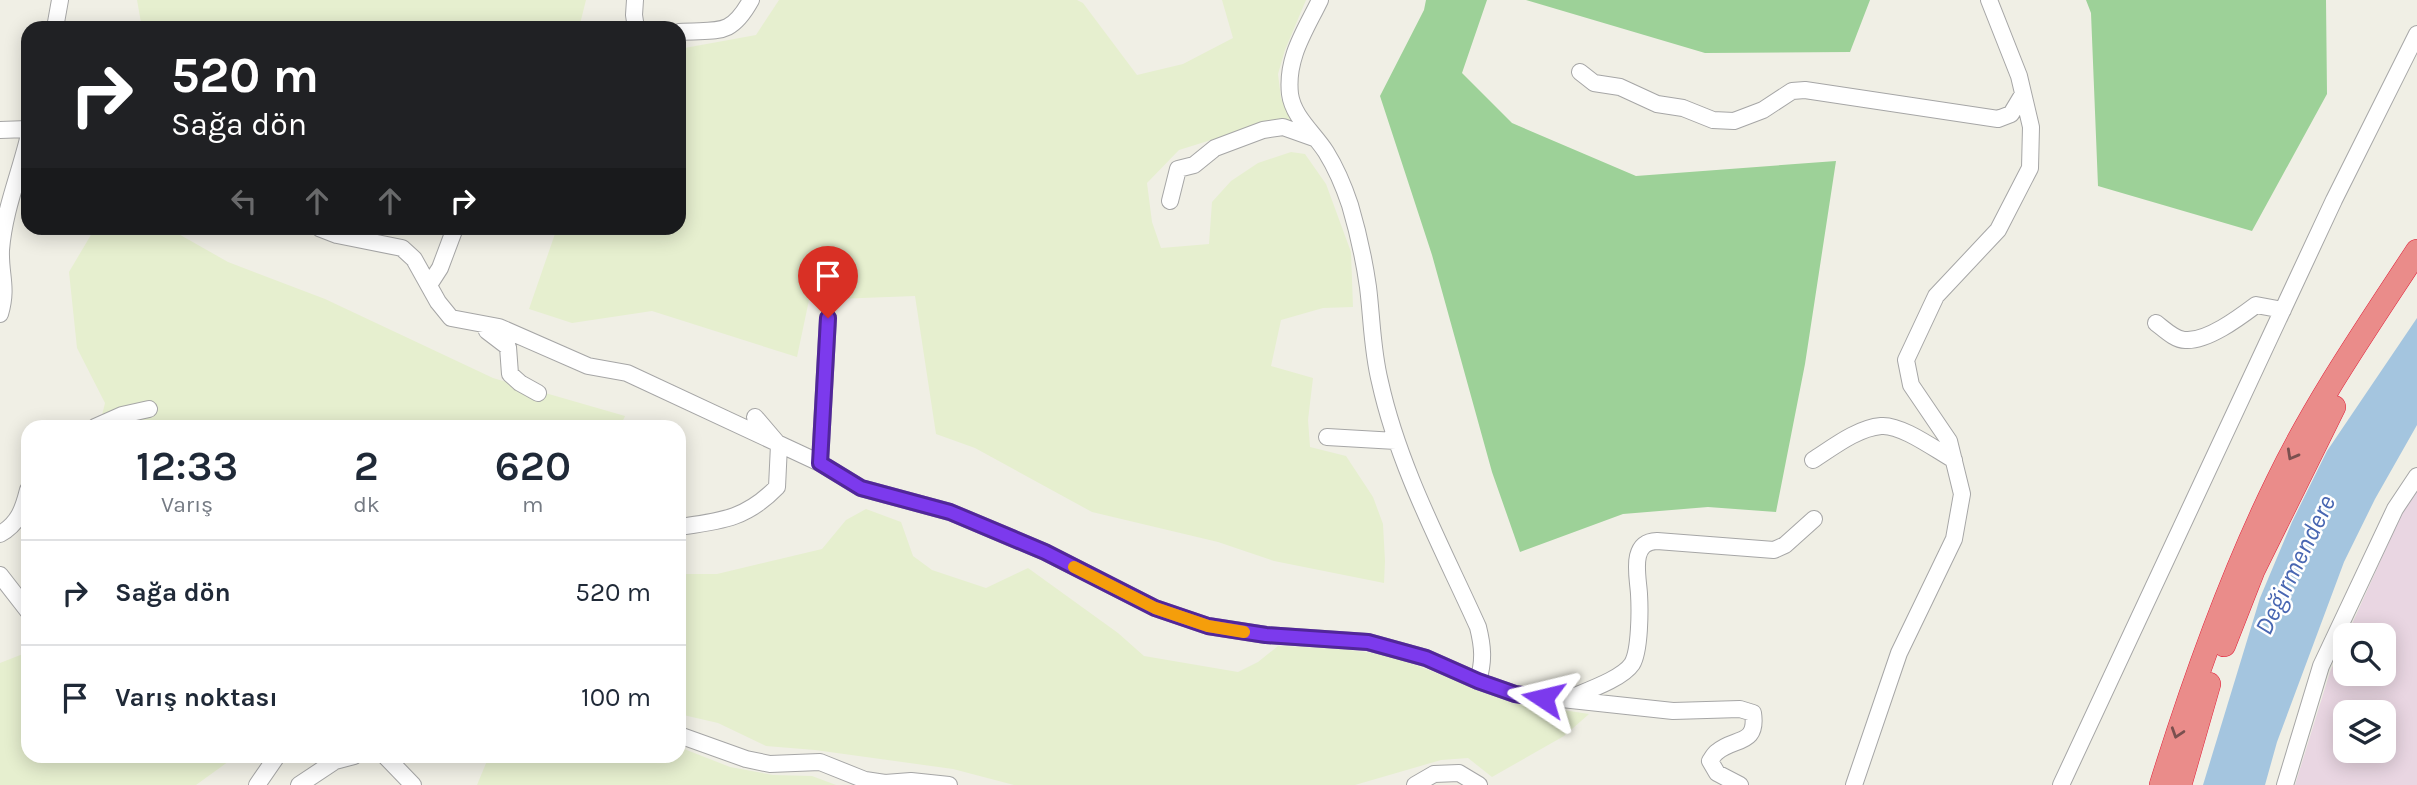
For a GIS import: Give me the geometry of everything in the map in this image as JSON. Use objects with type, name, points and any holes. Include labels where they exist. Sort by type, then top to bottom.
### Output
[{"type":"highway","points":[[2161,785],[2179,724],[2230,585],[2277,481],[2332,380],[2417,251]]},
{"type":"highway","points":[[2180,785],[2210,681],[2253,570],[2340,394],[2417,274]]},
{"type":"street","points":[[56,21],[60,0]]},
{"type":"street","points":[[635,0],[635,21]]},
{"type":"street","points":[[686,31],[729,28],[741,19],[751,0]]},
{"type":"street","points":[[1320,0],[1294,52],[1290,98],[1307,128],[1319,141],[1344,188],[1362,249],[1374,354],[1396,441],[1427,518],[1478,627],[1483,647],[1483,666],[1478,681]]},
{"type":"street","points":[[1854,785],[1899,653],[1954,539],[1962,494],[1949,442],[1911,385],[1906,360],[1937,296],[1998,230],[2030,168],[2031,127],[2024,94],[1989,0]]},
{"type":"street","points":[[2061,785],[2334,200],[2417,34]]},
{"type":"street","points":[[1580,72],[1594,83],[1620,87],[1657,104],[1683,108],[1713,120],[1734,121],[1750,117],[1792,91],[1805,90],[1998,119],[2011,114],[2024,94]]},
{"type":"street","points":[[1170,201],[1178,169],[1194,165],[1215,148],[1263,130],[1283,127],[1319,141]]},
{"type":"street","points":[[0,130],[21,129]]},
{"type":"street","points":[[0,314],[5,298],[2,240],[21,163]]},
{"type":"street","points":[[337,235],[402,248],[414,259],[438,302],[451,318],[499,327],[588,366],[627,373],[820,463],[861,488],[950,512],[1045,552],[1155,608],[1208,626],[1266,635],[1368,642],[1426,658],[1515,694],[1673,711],[1740,709],[1753,713],[1755,726],[1748,737],[1717,751],[1710,761],[1717,773],[1740,785]]},
{"type":"street","points":[[429,285],[440,268],[452,235]]},
{"type":"street","points":[[2156,323],[2185,341],[2226,328],[2256,305],[2283,310]]},
{"type":"street","points":[[820,463],[828,318]]},
{"type":"street","points":[[484,324],[486,331],[508,347],[510,374],[538,393]]},
{"type":"street","points":[[111,420],[149,409]]},
{"type":"street","points":[[686,526],[727,521],[764,501],[777,487],[779,445],[755,417]]},
{"type":"street","points":[[1813,460],[1861,432],[1881,426],[1899,429],[1954,460]]},
{"type":"street","points":[[1327,437],[1396,441]]},
{"type":"street","points":[[2285,785],[2320,666],[2395,509],[2417,476]]},
{"type":"street","points":[[0,534],[21,514]]},
{"type":"street","points":[[1568,699],[1622,674],[1632,665],[1636,653],[1639,597],[1636,563],[1641,547],[1650,541],[1657,541],[1774,550],[1785,545],[1814,519]]},
{"type":"street","points":[[0,575],[21,602]]},
{"type":"street","points":[[686,738],[746,760],[770,764],[820,762],[865,780],[885,783],[911,780],[949,785]]},
{"type":"street","points":[[257,785],[272,763]]},
{"type":"street","points":[[299,785],[332,763]]},
{"type":"street","points":[[391,763],[412,785]]},
{"type":"street","points":[[1415,785],[1434,774],[1459,773],[1479,785]]},
{"type":"shaded area","points":[[2417,487],[2417,785],[2295,785],[2333,665],[2333,686],[2396,686],[2396,623],[2352,623],[2407,502]]},
{"type":"green space","points":[[137,0],[586,0],[581,21],[141,21]]},
{"type":"green space","points":[[779,0],[1077,0],[1083,3],[1137,75],[1183,64],[1233,38],[1222,0],[1306,0],[1278,74],[1281,98],[1292,119],[1243,130],[1179,150],[1147,183],[1152,222],[1161,248],[1209,244],[1212,202],[1231,181],[1258,163],[1291,152],[1305,154],[1326,184],[1351,252],[1353,307],[1323,308],[1281,320],[1271,366],[1313,378],[1308,420],[1310,447],[1346,456],[1373,497],[1383,524],[1384,583],[1274,561],[1218,542],[1092,512],[975,448],[936,434],[915,296],[809,300],[797,357],[652,311],[572,323],[529,309],[555,235],[686,235],[686,48],[756,35]]},
{"type":"green space","points":[[1426,0],[1487,0],[1462,73],[1512,123],[1636,176],[1836,161],[1805,364],[1776,512],[1708,507],[1623,514],[1520,552],[1492,472],[1432,255],[1380,96],[1424,10]]},
{"type":"green space","points":[[1526,0],[1870,0],[1850,52],[1705,53]]},
{"type":"green space","points":[[2086,0],[2326,0],[2327,94],[2252,231],[2098,186],[2091,13]]},
{"type":"green space","points":[[91,235],[180,235],[228,262],[325,299],[493,378],[625,416],[623,420],[101,420],[105,403],[77,348],[69,272]]},
{"type":"green space","points":[[866,509],[901,522],[913,556],[932,570],[986,588],[1028,568],[1118,633],[1144,656],[1238,672],[1258,662],[1278,646],[1341,649],[1388,655],[1517,703],[1589,714],[1564,736],[1492,777],[1468,758],[1441,760],[1355,785],[1014,785],[953,769],[766,746],[718,723],[686,716],[686,574],[717,574],[822,549],[846,520]]},
{"type":"green space","points":[[21,655],[21,763],[226,763],[196,785],[0,785],[0,663]]},
{"type":"green space","points":[[686,750],[730,767],[773,775],[812,776],[836,785],[477,785],[486,763],[686,763]]},
{"type":"water","name":"Değirmendere","points":[[2417,318],[2417,425],[2375,499],[2344,562],[2277,742],[2265,785],[2203,785],[2260,598],[2292,522],[2327,451]]},
{"type":"slow traffic","points":[[1074,567],[1155,608],[1208,626],[1244,632]]},
{"type":"route","points":[[828,318],[820,463],[861,488],[950,512],[1045,552],[1155,608],[1208,626],[1266,635],[1368,642],[1426,658],[1515,694],[1543,698]]}]
